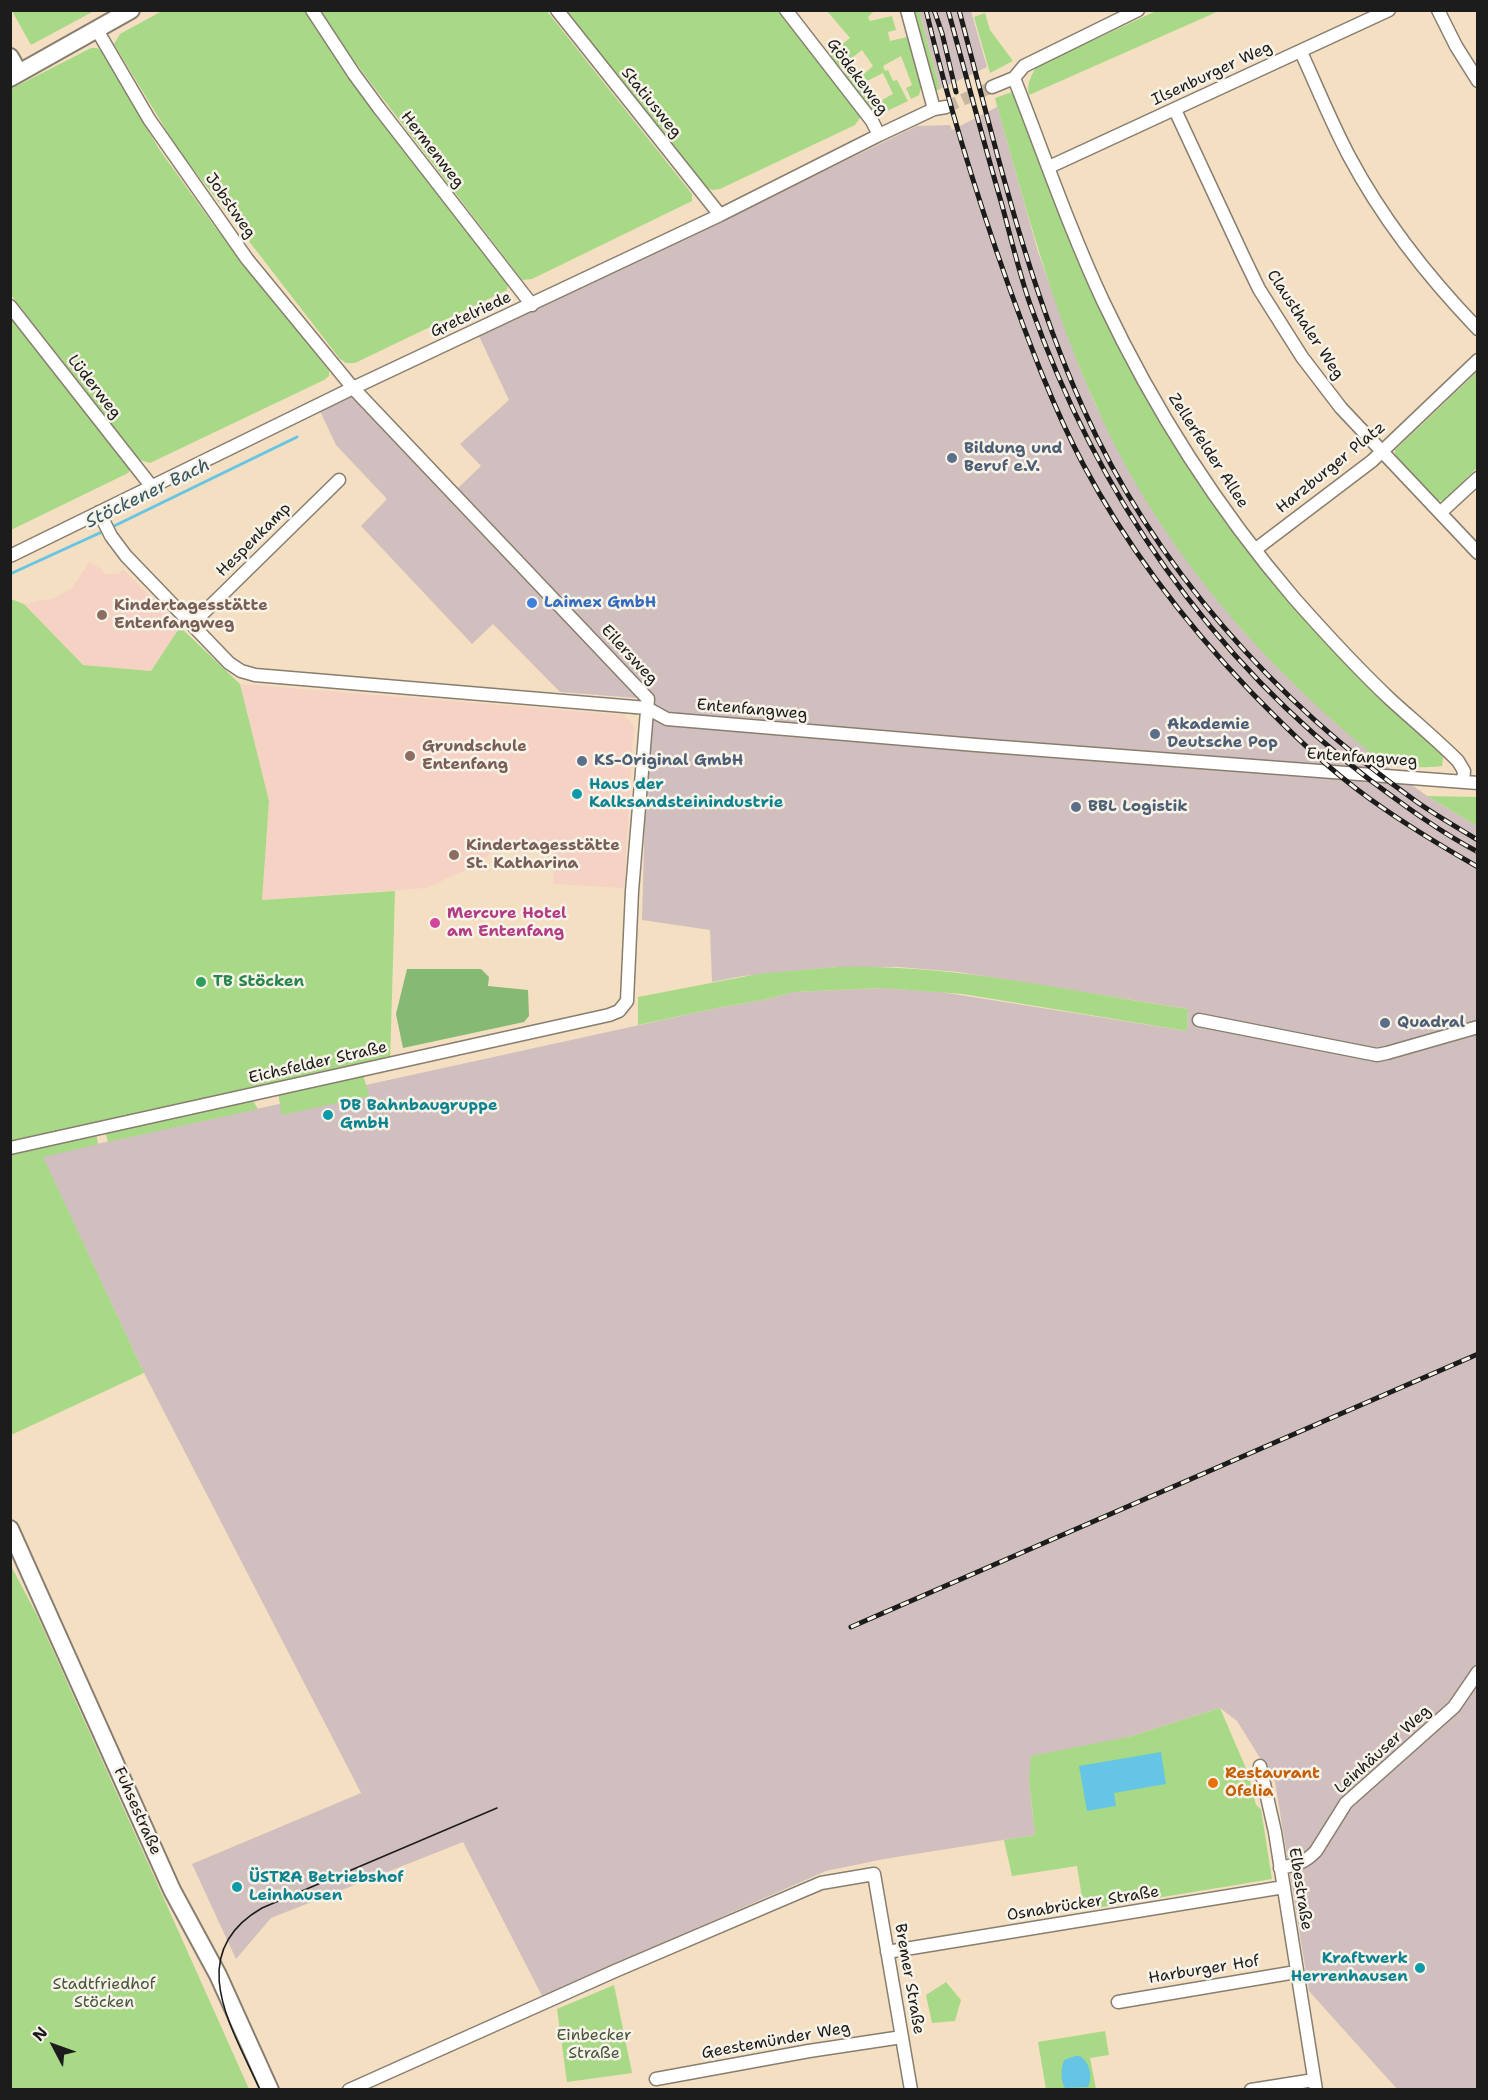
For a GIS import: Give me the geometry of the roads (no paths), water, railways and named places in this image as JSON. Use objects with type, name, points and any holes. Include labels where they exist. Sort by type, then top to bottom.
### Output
[{"type":"street","points":[[10,57],[15,75],[131,10]]},
{"type":"street","name":"Hermenweg","points":[[312,10],[379,108],[532,305]]},
{"type":"street","name":"Statiusweg","points":[[557,10],[720,215]]},
{"type":"street","name":"Gödekeweg","points":[[786,10],[872,121],[879,135]]},
{"type":"street","name":"Gretelriede","points":[[10,556],[100,515],[353,388],[532,305],[720,215],[879,135],[940,108],[907,10]]},
{"type":"street","points":[[992,87],[1014,78],[1024,66],[1138,10]]},
{"type":"street","name":"Ilsenburger Weg","points":[[1049,167],[1389,10]]},
{"type":"street","points":[[1438,10],[1478,81]]},
{"type":"street","name":"Jobstweg","points":[[97,30],[149,119],[247,259],[353,388]]},
{"type":"street","points":[[1301,52],[1350,157],[1380,207],[1422,268],[1478,329]]},
{"type":"street","name":"Zellerfelder Allee","points":[[1014,78],[1102,299],[1133,360],[1188,454],[1220,502],[1293,597],[1390,699],[1458,761],[1464,771],[1463,782]]},
{"type":"street","name":"Clausthaler Weg","points":[[1175,110],[1244,258],[1279,322],[1319,381],[1382,452],[1478,553]]},
{"type":"street","name":"Lüderweg","points":[[10,306],[152,487]]},
{"type":"street","name":"Harzburger Platz","points":[[1256,549],[1382,452],[1478,360]]},
{"type":"street","name":"Eilersweg","points":[[353,388],[648,699],[632,891],[627,1001]]},
{"type":"street","points":[[1440,513],[1478,478]]},
{"type":"street","name":"Hespenkamp","points":[[192,624],[339,480]]},
{"type":"street","name":"Entenfangweg","points":[[100,515],[109,533],[126,556],[229,663],[241,672],[255,675],[647,708],[667,719],[1478,783]]},
{"type":"street","name":"Eichsfelder Straße","points":[[10,1148],[609,1015],[619,1011],[627,1001]]},
{"type":"street","points":[[1199,1020],[1377,1054],[1478,1027]]},
{"type":"street","name":"Fuhsestraße","points":[[10,1529],[172,1890],[218,1975],[270,2090]]},
{"type":"street","name":"Leinhäuser Weg","points":[[1280,1868],[1302,1863],[1310,1858],[1346,1803],[1454,1707],[1478,1672]]},
{"type":"street","name":"Elbestraße","points":[[1260,1766],[1284,1887],[1315,2085]]},
{"type":"street","name":"Bremer Straße","points":[[349,2090],[615,1971],[821,1883],[874,1874],[911,2090]]},
{"type":"street","name":"Osnabrücker Straße","points":[[887,1952],[1284,1887]]},
{"type":"street","name":"Harburger Hof","points":[[1118,2002],[1296,1972]]},
{"type":"street","name":"Geestemünder Weg","points":[[656,2079],[902,2037]]},
{"type":"street","points":[[1251,2090],[1315,2085]]},
{"type":"water","points":[[1161,1752],[1166,1784],[1114,1793],[1116,1806],[1087,1811],[1079,1766]]},
{"type":"water","points":[[1080,2056],[1090,2070],[1088,2087],[1065,2088],[1063,2085],[1064,2060]]},
{"type":"waterway","name":"Stöckener Bach","points":[[110,528],[297,437]]},
{"type":"waterway","name":"Stöckener Bach","points":[[10,574],[104,531]]},
{"type":"tunnel","points":[[946,107],[992,87]]},
{"type":"tram line","points":[[260,2090],[228,2018],[221,1993],[219,1970],[224,1947],[238,1927],[262,1908],[497,1808]]},
{"type":"railway","points":[[926,10],[953,114],[974,182],[1025,330],[1072,442],[1119,526],[1181,613],[1252,693],[1294,735],[1370,799],[1478,867]]},
{"type":"railway","points":[[934,10],[956,92]]},
{"type":"railway","points":[[948,10],[1030,304],[1057,374],[1089,441],[1125,506],[1165,568],[1210,626],[1259,681],[1312,732],[1370,780],[1436,827],[1478,852]]},
{"type":"railway","points":[[959,10],[1013,212],[1045,311],[1083,408],[1112,466],[1145,523],[1224,627],[1315,721],[1417,802],[1478,840]]},
{"type":"railway","points":[[851,1627],[1478,1354]]},
{"type":"place","name":"Bildung und Beruf e.V.","points":[[952,458]]},
{"type":"place","name":"Laimex GmbH","points":[[532,603]]},
{"type":"place","name":"Kindertagesstätte Entenfangweg","points":[[102,615]]},
{"type":"place","name":"Akademie Deutsche Pop","points":[[1155,734]]},
{"type":"place","name":"Grundschule Entenfang","points":[[410,756]]},
{"type":"place","name":"KS-Original GmbH","points":[[582,761]]},
{"type":"place","name":"Haus der Kalksandsteinindustrie","points":[[577,794]]},
{"type":"place","name":"BBL Logistik","points":[[1076,807]]},
{"type":"place","name":"Kindertagesstätte St. Katharina","points":[[454,855]]},
{"type":"place","name":"Mercure Hotel am Entenfang","points":[[435,923]]},
{"type":"place","name":"TB Stöcken","points":[[201,982]]},
{"type":"place","name":"Quadral","points":[[1385,1023]]},
{"type":"place","name":"DB Bahnbaugruppe GmbH","points":[[328,1115]]},
{"type":"place","name":"Restaurant Ofelia","points":[[1213,1783]]},
{"type":"place","name":"ÜSTRA Betriebshof Leinhausen","points":[[237,1887]]},
{"type":"place","name":"Kraftwerk Herrenhausen","points":[[1420,1968]]},
{"type":"park label","name":"Stadtfriedhof Stöcken","points":[[104,1994]]},
{"type":"park label","name":"Einbecker Straße","points":[[594,2045]]}]
